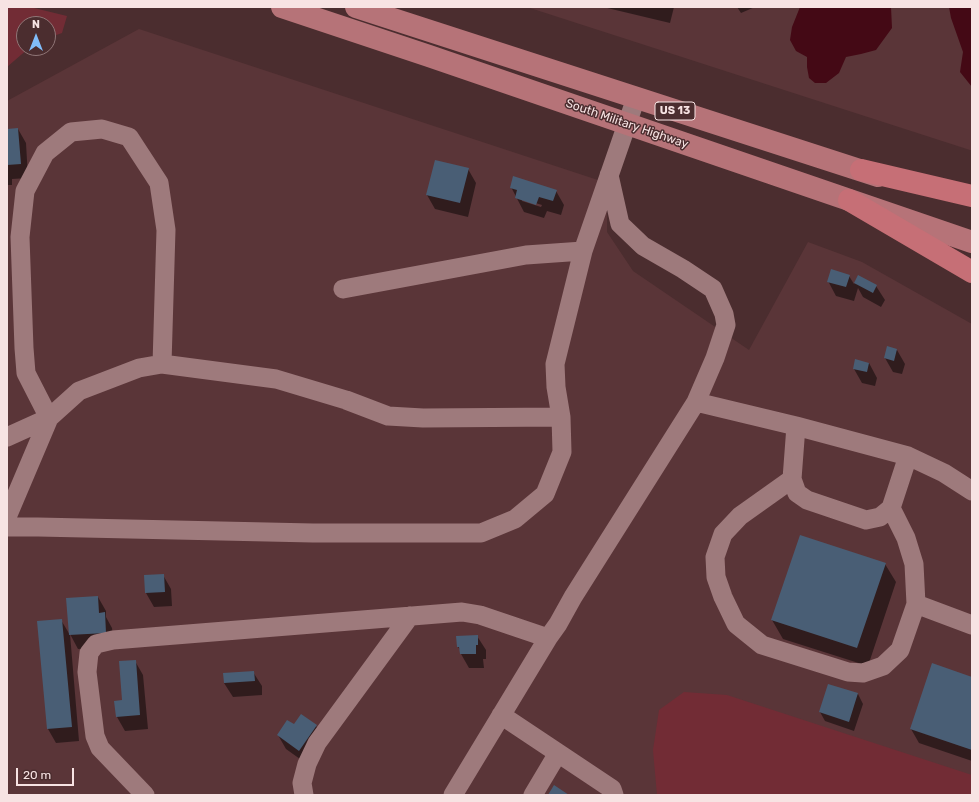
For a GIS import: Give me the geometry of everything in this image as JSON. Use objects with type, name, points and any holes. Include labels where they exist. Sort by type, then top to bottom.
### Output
[{"type":"highway","points":[[860,170],[972,196]]},
{"type":"highway","points":[[849,200],[972,272]]},
{"type":"main road","name":"South Military Highway","points":[[282,7],[421,53],[972,242]]},
{"type":"main road","name":"US 13","points":[[356,7],[972,206]]},
{"type":"street","points":[[7,528],[38,527],[313,533],[481,533],[515,519],[545,494],[562,452],[561,417],[556,387],[555,364],[583,251],[636,98]]},
{"type":"street","points":[[7,518],[49,418],[26,373],[20,237],[25,192],[45,153],[71,132],[102,129],[130,137],[159,183],[166,230],[162,364]]},
{"type":"street","points":[[452,795],[558,624],[572,597],[696,402],[715,358],[726,325],[724,314],[713,289],[683,269],[643,246],[620,224],[609,175]]},
{"type":"street","points":[[344,289],[526,255],[583,251]]},
{"type":"street","points":[[7,437],[49,418],[79,391],[139,368],[162,364],[276,379],[346,400],[388,416],[424,418],[561,417]]},
{"type":"street","points":[[696,402],[796,426],[908,456],[944,473],[972,491]]},
{"type":"street","points":[[796,426],[792,479],[797,493],[807,500],[866,520],[880,517],[891,508],[908,456]]},
{"type":"street","points":[[792,479],[740,516],[723,534],[715,557],[716,577],[723,597],[736,624],[762,645],[848,672],[863,673],[883,666],[900,650],[916,604],[914,564],[906,538],[891,508]]},
{"type":"street","points":[[916,604],[972,625]]},
{"type":"street","points":[[145,795],[100,748],[95,736],[87,672],[89,653],[96,644],[113,640],[462,612],[480,615],[548,638]]},
{"type":"street","points":[[304,795],[302,783],[307,764],[317,744],[410,616]]},
{"type":"street","points":[[501,715],[616,793]]},
{"type":"street","points":[[533,795],[558,753]]},
{"type":"shaded area","points":[[7,7],[30,7],[67,16],[62,33],[56,35],[56,16],[16,16],[16,56],[20,56],[7,67]]},
{"type":"shaded area","points":[[527,7],[972,7],[972,150],[970,150]]},
{"type":"shaded area","points":[[800,7],[891,7],[892,28],[876,50],[846,57],[839,73],[826,83],[815,83],[809,78],[807,57],[796,51],[790,40],[792,27]]},
{"type":"shaded area","points":[[949,7],[972,7],[972,87],[960,72],[963,52],[951,18]]},
{"type":"shaded area","points":[[139,29],[607,183],[607,232],[633,271],[749,350],[808,242],[862,262],[972,324],[972,795],[7,795],[7,101]]},
{"type":"shaded area","points":[[684,692],[727,695],[972,775],[972,795],[657,795],[653,750],[659,710]]},
{"type":"building","points":[[18,128],[21,164],[7,165],[7,129]]},
{"type":"building","points":[[435,160],[469,168],[460,203],[426,195]]},
{"type":"building","points":[[513,176],[557,190],[553,201],[539,197],[536,205],[515,198],[517,190],[510,188]]},
{"type":"building","points":[[831,269],[850,275],[846,287],[827,282]]},
{"type":"building","points":[[858,275],[877,285],[873,293],[854,283]]},
{"type":"building","points":[[887,346],[897,349],[894,361],[884,358]]},
{"type":"building","points":[[855,359],[869,363],[867,372],[853,369]]},
{"type":"building","points":[[800,535],[886,563],[857,648],[771,620]]},
{"type":"building","points":[[164,574],[165,592],[145,593],[144,575]]},
{"type":"building","points":[[98,596],[99,613],[105,612],[106,633],[69,635],[66,598]]},
{"type":"building","points":[[62,619],[72,727],[47,729],[37,621]]},
{"type":"building","points":[[478,635],[476,654],[460,654],[459,647],[457,647],[456,636]]},
{"type":"building","points":[[136,660],[140,715],[116,717],[114,701],[122,700],[119,661]]},
{"type":"building","points":[[932,663],[972,677],[972,750],[910,729]]},
{"type":"building","points":[[254,671],[255,681],[224,683],[223,673]]},
{"type":"building","points":[[828,684],[858,693],[849,722],[819,712]]},
{"type":"building","points":[[301,714],[317,725],[299,751],[277,735],[287,720],[294,724]]},
{"type":"building","points":[[554,785],[569,795],[548,795]]}]
